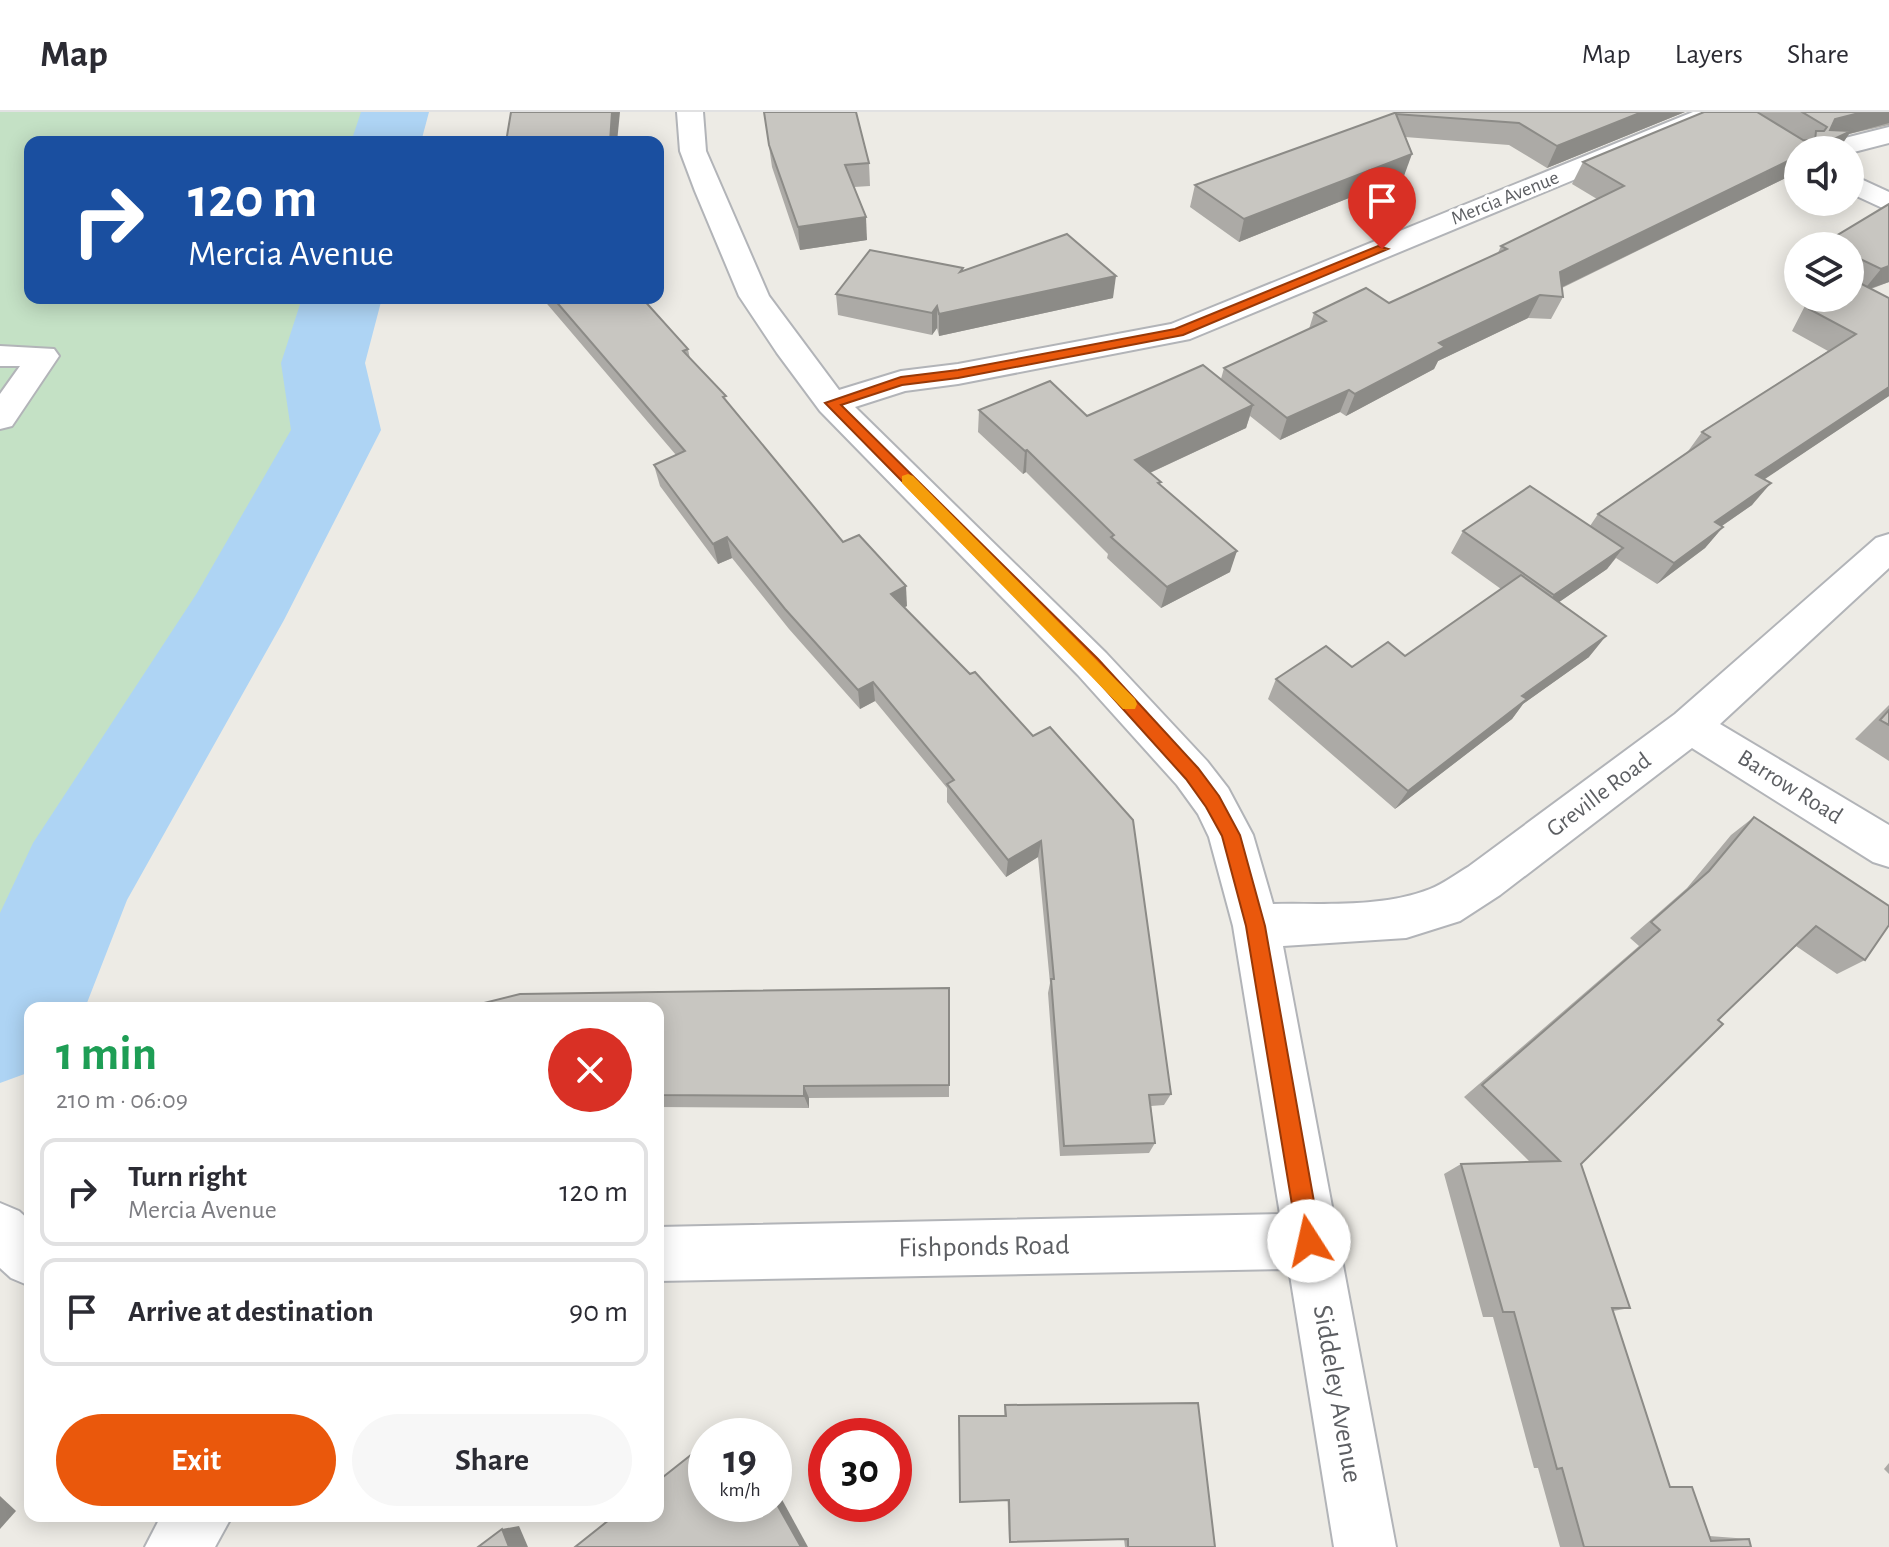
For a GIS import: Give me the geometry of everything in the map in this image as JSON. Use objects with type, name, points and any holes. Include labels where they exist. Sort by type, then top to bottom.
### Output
[{"type":"street","name":"Siddeley Avenue","points":[[690,112],[693,151],[754,296],[832,403],[1092,664],[1192,773],[1213,801],[1231,835],[1256,926],[1365,1547]]},
{"type":"street","name":"Mercia Avenue","points":[[832,403],[901,381],[958,374],[1179,332],[1729,115]]},
{"type":"street","points":[[1864,141],[1889,135]]},
{"type":"street","points":[[1864,190],[1889,203]]},
{"type":"street","points":[[0,356],[43,356],[0,418]]},
{"type":"street","name":"Greville Road","points":[[1256,926],[1348,923],[1406,917],[1444,906],[1484,881],[1690,726],[1889,547]]},
{"type":"street","name":"Barrow Road","points":[[1690,726],[1889,848]]},
{"type":"street","points":[[0,1230],[24,1253]]},
{"type":"street","name":"Fishponds Road","points":[[664,1254],[1309,1241]]},
{"type":"street","points":[[176,1547],[196,1522]]},
{"type":"green space","points":[[0,112],[395,112],[388,136],[24,136],[24,304],[340,304],[323,363],[340,430],[233,620],[75,880],[23,1003],[0,1022]]},
{"type":"building","points":[[511,112],[612,112],[610,136],[507,136]]},
{"type":"building","points":[[764,112],[856,112],[869,163],[845,165],[866,217],[798,227],[769,145]]},
{"type":"building","points":[[1397,112],[1642,112],[1557,146],[1519,123],[1396,114],[1412,154],[1244,219],[1195,185]]},
{"type":"building","points":[[1704,112],[1757,112],[1796,136],[1784,136],[1784,163],[1560,272],[1563,297],[1540,295],[1439,343],[1445,347],[1355,394],[1349,390],[1287,418],[1224,368],[1326,321],[1314,313],[1366,288],[1389,303],[1507,249],[1501,246],[1624,186],[1583,162]]},
{"type":"building","points":[[1802,112],[1863,112],[1835,119],[1830,130],[1851,131],[1840,136],[1816,136],[1816,131],[1824,131],[1827,127]]},
{"type":"building","points":[[1889,204],[1889,266],[1881,269],[1864,261],[1864,232],[1843,232]]},
{"type":"building","points":[[1067,234],[1116,276],[939,314],[937,306],[932,313],[836,294],[870,250],[963,268],[960,272]]},
{"type":"building","points":[[1864,285],[1889,298],[1889,387],[1756,475],[1771,483],[1715,522],[1723,527],[1674,563],[1598,514],[1710,437],[1702,432],[1856,334],[1815,312],[1864,312]]},
{"type":"building","points":[[558,304],[647,304],[688,349],[683,351],[726,396],[723,397],[843,542],[859,535],[906,586],[891,594],[970,674],[975,672],[1033,736],[1050,727],[1133,820],[1171,1094],[1149,1095],[1155,1143],[1064,1146],[1051,979],[1054,979],[1041,841],[1008,860],[947,784],[954,780],[873,682],[858,690],[785,609],[727,537],[713,544],[654,465],[685,451]]},
{"type":"building","points":[[1203,365],[1253,405],[1135,460],[1237,551],[1167,587],[1111,537],[1114,535],[1027,450],[979,410],[1050,381],[1087,416]]},
{"type":"building","points":[[1530,486],[1623,548],[1554,595],[1463,531]]},
{"type":"building","points":[[1521,575],[1606,636],[1522,696],[1527,699],[1408,791],[1276,679],[1326,646],[1352,667],[1388,642],[1405,656]]},
{"type":"building","points":[[1889,710],[1889,725],[1880,720]]},
{"type":"building","points":[[1754,817],[1889,906],[1889,925],[1865,960],[1816,926],[1718,1020],[1723,1024],[1581,1164],[1630,1308],[1612,1308],[1670,1487],[1692,1487],[1711,1541],[1749,1539],[1751,1547],[1584,1547],[1562,1468],[1557,1469],[1514,1312],[1503,1312],[1461,1164],[1560,1161],[1482,1085],[1660,930],[1651,922],[1709,871]]},
{"type":"building","points":[[949,988],[949,1085],[804,1086],[804,1096],[664,1095],[664,1002],[488,1002],[520,994]]},
{"type":"building","points":[[1198,1403],[1215,1547],[1128,1547],[1128,1539],[1010,1542],[1009,1500],[960,1502],[959,1416],[1006,1416],[1005,1405]]},
{"type":"building","points":[[688,1457],[688,1522],[787,1522],[801,1547],[575,1547],[606,1522],[664,1522],[664,1476]]},
{"type":"building","points":[[502,1529],[509,1547],[478,1547]]},
{"type":"waterway","points":[[388,136],[395,112]]},
{"type":"waterway","points":[[0,1022],[23,1003],[75,880],[233,620],[336,430],[323,363],[340,304]]},
{"type":"slow traffic","points":[[908,479],[1129,704]]},
{"type":"route","points":[[1309,1241],[1256,926],[1231,835],[1213,801],[1192,773],[1092,664],[832,403],[901,381],[958,374],[1179,332],[1382,249]]}]
